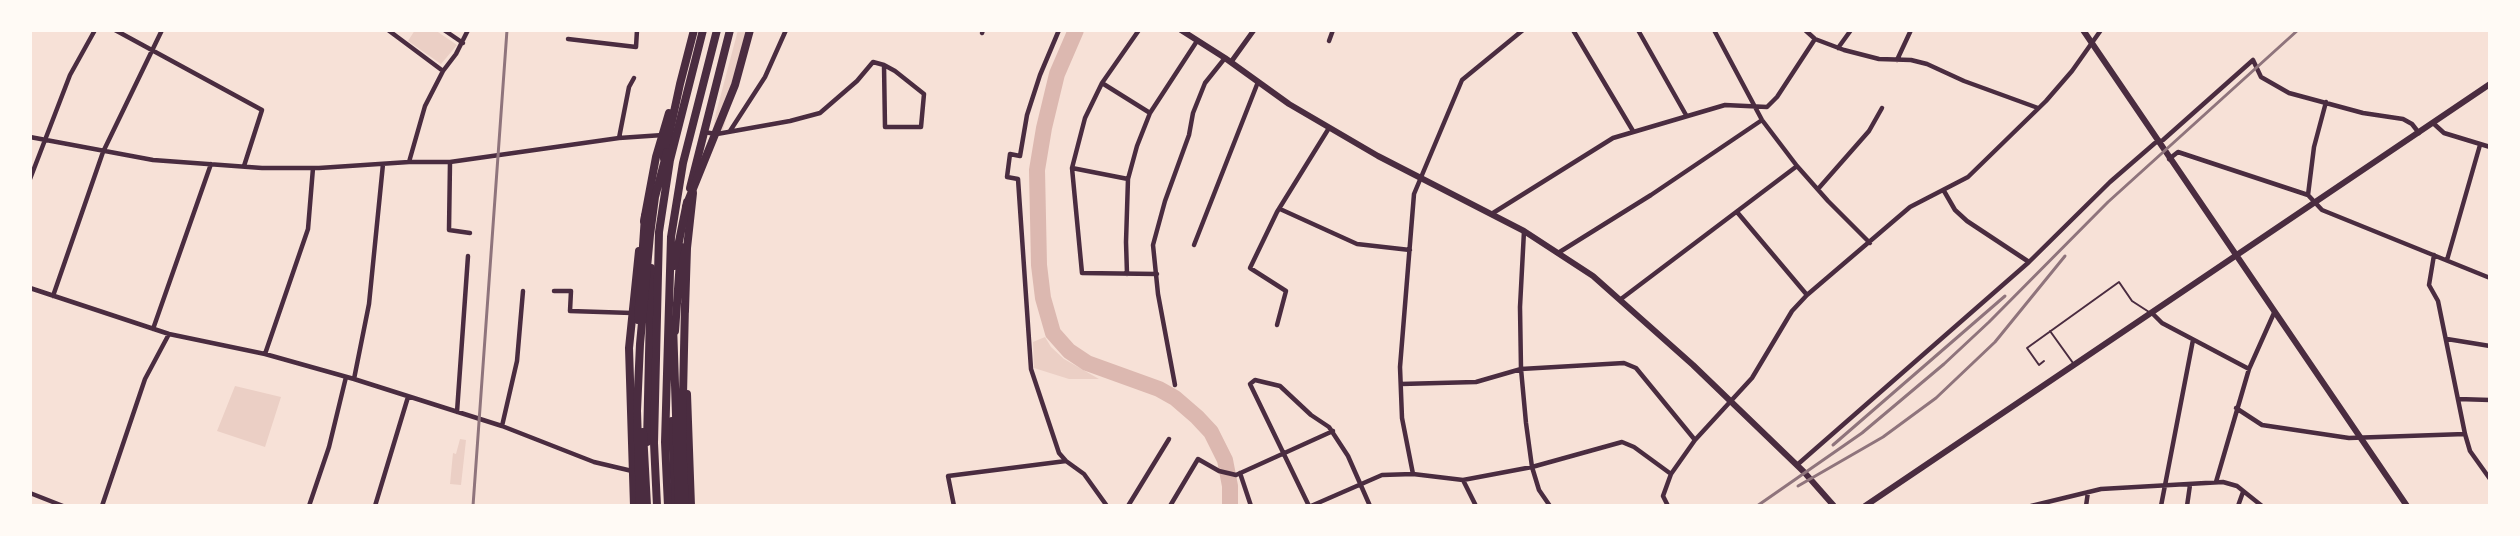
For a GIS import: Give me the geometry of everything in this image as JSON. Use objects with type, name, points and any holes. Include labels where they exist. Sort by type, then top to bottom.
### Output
[{"type":"highway","points":[[634,506],[629,348],[632,313],[645,216],[694,30]]},
{"type":"highway","points":[[657,506],[654,442],[659,232],[669,160],[704,30]]},
{"type":"highway","points":[[668,506],[665,442],[672,228],[683,163],[717,30]]},
{"type":"highway","points":[[677,506],[673,474],[673,381],[680,255],[689,193],[730,30]]},
{"type":"highway","points":[[669,273],[687,202],[735,85],[750,30]]},
{"type":"highway","points":[[640,506],[637,411],[650,235],[661,170],[682,108]]},
{"type":"highway","points":[[685,506],[682,441],[687,248],[703,132]]},
{"type":"highway","points":[[649,506],[648,310],[653,235],[665,135]]},
{"type":"highway","points":[[677,506],[673,292],[678,238],[687,202]]},
{"type":"highway","points":[[645,216],[638,313],[649,506]]},
{"type":"highway","points":[[685,305],[691,506]]},
{"type":"main road","points":[[1181,30],[1228,60],[1289,104],[1329,128],[1419,177],[1493,213],[1593,276],[1621,299],[1731,402],[1797,465],[1834,506]]},
{"type":"main road","points":[[2083,30],[2407,506]]},
{"type":"main road","points":[[1865,506],[2490,84]]},
{"type":"street","points":[[30,179],[70,75],[95,30]]},
{"type":"street","points":[[115,30],[262,110],[244,166]]},
{"type":"street","points":[[53,296],[103,152],[162,30]]},
{"type":"street","points":[[388,30],[443,71]]},
{"type":"street","points":[[444,30],[463,43]]},
{"type":"street","points":[[409,162],[425,106],[443,71],[463,43],[468,30]]},
{"type":"street","points":[[568,39],[636,47],[637,30]]},
{"type":"street","points":[[730,131],[765,77],[786,30]]},
{"type":"street","points":[[1059,30],[1040,75],[1027,115],[1020,156],[1010,154],[1008,177],[1018,179],[1031,369],[1059,453],[1084,474],[1107,506]]},
{"type":"street","points":[[1139,30],[1102,83],[1085,118],[1072,168],[1082,273],[1156,274]]},
{"type":"street","points":[[1175,385],[1158,294],[1153,245],[1156,228],[1205,83],[1254,30]]},
{"type":"street","points":[[1329,41],[1333,30]]},
{"type":"street","points":[[1413,474],[1404,430],[1400,368],[1414,194],[1419,177],[1462,80],[1523,30]]},
{"type":"street","points":[[1573,30],[1633,131]]},
{"type":"street","points":[[1638,30],[1686,115]]},
{"type":"street","points":[[1714,30],[1762,120],[1797,166],[1870,243]]},
{"type":"street","points":[[1805,30],[1815,39],[1838,48],[1879,59],[1927,64],[2038,108]]},
{"type":"street","points":[[1838,48],[1851,30]]},
{"type":"street","points":[[1897,60],[1911,30]]},
{"type":"street","points":[[1668,506],[1663,496],[1671,474],[1695,440],[1752,378],[1792,311],[1807,295],[1910,207],[1968,177],[2072,71],[2101,30]]},
{"type":"street","points":[[1493,213],[1613,138],[1725,105],[1767,107],[1815,39]]},
{"type":"street","points":[[1127,274],[1128,179],[1137,146],[1150,113],[1197,41]]},
{"type":"street","points":[[1797,465],[2029,262],[2110,182],[2155,143],[2159,143],[2253,60],[2260,77],[2289,93],[2363,112],[2403,119],[2412,124],[2418,133]]},
{"type":"street","points":[[703,132],[717,134],[790,121],[820,113],[857,81],[870,63],[884,65],[924,94],[921,127],[885,127],[884,65]]},
{"type":"street","points":[[619,138],[629,87],[634,78]]},
{"type":"street","points":[[1194,245],[1258,82]]},
{"type":"street","points":[[1102,83],[1150,113]]},
{"type":"street","points":[[2308,195],[2314,147],[2326,102]]},
{"type":"street","points":[[1818,189],[1869,131],[1882,108]]},
{"type":"street","points":[[1558,253],[1651,195],[1762,120]]},
{"type":"street","points":[[2433,123],[2444,133],[2490,147]]},
{"type":"street","points":[[1277,325],[1286,291],[1250,268],[1280,209],[1329,128]]},
{"type":"street","points":[[30,137],[153,160],[313,168],[450,162],[619,138],[665,135]]},
{"type":"street","points":[[2447,260],[2480,144]]},
{"type":"street","points":[[2169,159],[2178,152],[2308,195],[2322,210],[2490,278]]},
{"type":"street","points":[[450,162],[448,230],[470,233]]},
{"type":"street","points":[[153,329],[211,164]]},
{"type":"street","points":[[354,379],[369,304],[382,164]]},
{"type":"street","points":[[1621,299],[1797,166]]},
{"type":"street","points":[[265,354],[308,229],[313,168]]},
{"type":"street","points":[[1072,168],[1128,179]]},
{"type":"street","points":[[1944,190],[1955,210],[1967,222],[2029,262]]},
{"type":"street","points":[[1280,209],[1357,244],[1410,250]]},
{"type":"street","points":[[1737,212],[1807,295]]},
{"type":"street","points":[[1524,231],[1520,307],[1521,369],[1532,466],[1539,490],[1550,506]]},
{"type":"street","points":[[2434,255],[2429,285],[2438,301],[2465,434],[2470,452],[2490,479]]},
{"type":"street","points":[[457,412],[468,256]]},
{"type":"street","points":[[30,288],[169,334],[265,354],[354,379],[502,426],[594,462],[632,471]]},
{"type":"street","points":[[502,426],[517,362],[523,291]]},
{"type":"street","points":[[554,291],[571,291],[570,311],[632,313]]},
{"type":"street","points":[[2152,313],[2162,324],[2249,369]]},
{"type":"street","points":[[2216,482],[2249,369],[2274,313]]},
{"type":"street","points":[[102,506],[146,379],[169,334]]},
{"type":"street","points":[[2447,339],[2490,346]]},
{"type":"street","points":[[2161,506],[2193,340]]},
{"type":"street","points":[[1401,384],[1476,382],[1521,369],[1624,363],[1636,368],[1695,440]]},
{"type":"street","points":[[309,506],[329,447],[346,377]]},
{"type":"street","points":[[1370,506],[1359,483],[1348,456],[1333,431],[1280,386],[1255,381],[1250,384],[1310,506],[1359,483],[1382,475],[1413,474],[1463,480],[1532,466],[1622,442],[1634,447],[1671,474]]},
{"type":"street","points":[[375,506],[408,396]]},
{"type":"street","points":[[2458,399],[2490,400]]},
{"type":"street","points":[[2236,408],[2262,425],[2349,438],[2465,434]]},
{"type":"street","points":[[1404,430],[1412,429]]},
{"type":"street","points":[[1171,505],[1198,459],[1221,472],[1238,474],[1333,431]]},
{"type":"street","points":[[1128,506],[1169,439]]},
{"type":"street","points":[[954,506],[948,476],[1066,461]]},
{"type":"street","points":[[1238,474],[1251,506]]},
{"type":"street","points":[[1463,480],[1476,506]]},
{"type":"street","points":[[2031,506],[2044,505],[2101,489],[2216,482],[2237,486],[2262,506]]},
{"type":"street","points":[[2187,506],[2190,485]]},
{"type":"street","points":[[2086,506],[2088,492]]},
{"type":"street","points":[[2238,506],[2243,492]]},
{"type":"street","points":[[30,493],[63,506]]},
{"type":"lane","points":[[2044,361],[2039,364],[2027,348],[2119,282],[2132,301],[2152,313]]},
{"type":"lane","points":[[2050,331],[2074,365]]},
{"type":"shaded area","points":[[415,30],[435,30],[457,45],[441,64],[408,41]]},
{"type":"shaded area","points":[[738,30],[751,30],[723,130],[715,131],[713,130],[716,113]]},
{"type":"shaded area","points":[[1045,337],[1051,347],[1064,359],[1099,379],[1069,379],[1034,368],[1033,342]]},
{"type":"shaded area","points":[[235,386],[281,397],[265,447],[217,431]]},
{"type":"shaded area","points":[[460,439],[466,440],[461,485],[450,484],[453,453],[456,454]]},
{"type":"waterway","points":[[1076,30],[1057,74],[1037,170],[1039,265],[1043,298],[1053,333],[1069,351],[1087,363],[1159,389],[1175,398],[1197,417],[1211,432],[1225,460],[1230,486],[1230,506]]},
{"type":"railway","points":[[473,506],[507,30]]},
{"type":"railway","points":[[1757,506],[1862,433],[1944,364],[2108,202],[2298,30]]},
{"type":"railway","points":[[1798,486],[1883,437],[1936,398],[1995,342],[2065,256]]},
{"type":"railway","points":[[1833,445],[2005,296]]}]
